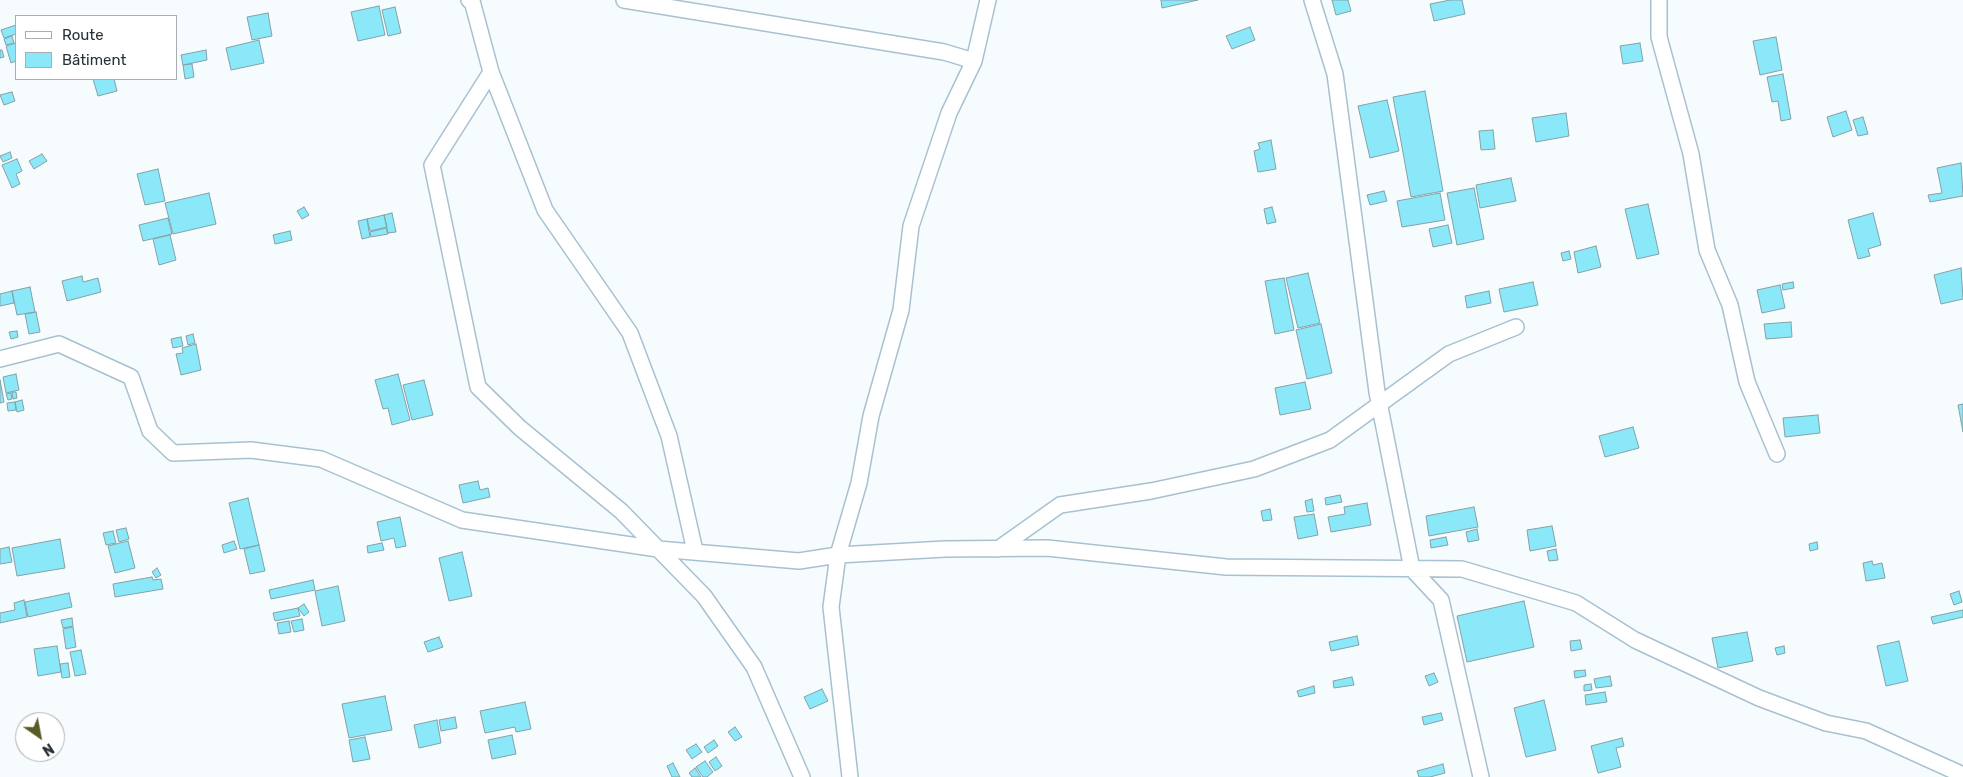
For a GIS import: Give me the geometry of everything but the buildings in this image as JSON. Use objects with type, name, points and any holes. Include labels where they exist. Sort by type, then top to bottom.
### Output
[{"type":"street","points":[[469,0],[472,2],[491,72],[545,210],[630,333],[669,436],[695,551]]},
{"type":"street","points":[[624,0],[944,52],[974,61]]},
{"type":"street","points":[[850,777],[831,607],[838,555],[859,483],[871,416],[901,310],[911,226],[949,113],[974,61],[988,0]]},
{"type":"street","points":[[1312,0],[1335,74],[1378,404],[1412,569],[1441,600],[1481,777]]},
{"type":"street","points":[[1659,0],[1658,37],[1691,154],[1707,250],[1730,304],[1747,382],[1777,454]]},
{"type":"street","points":[[491,72],[432,164],[478,387],[520,428],[621,511],[704,596],[754,667],[802,777]]},
{"type":"street","points":[[998,549],[1060,505],[1151,491],[1254,469],[1330,440],[1448,354],[1516,327]]},
{"type":"street","points":[[0,358],[59,344],[131,377],[150,431],[173,453],[251,450],[321,459],[462,520],[658,549],[799,560],[838,555],[945,549],[1047,548],[1226,567],[1462,569],[1576,603],[1635,640],[1759,698],[1826,723],[1866,730],[1963,775]]}]
